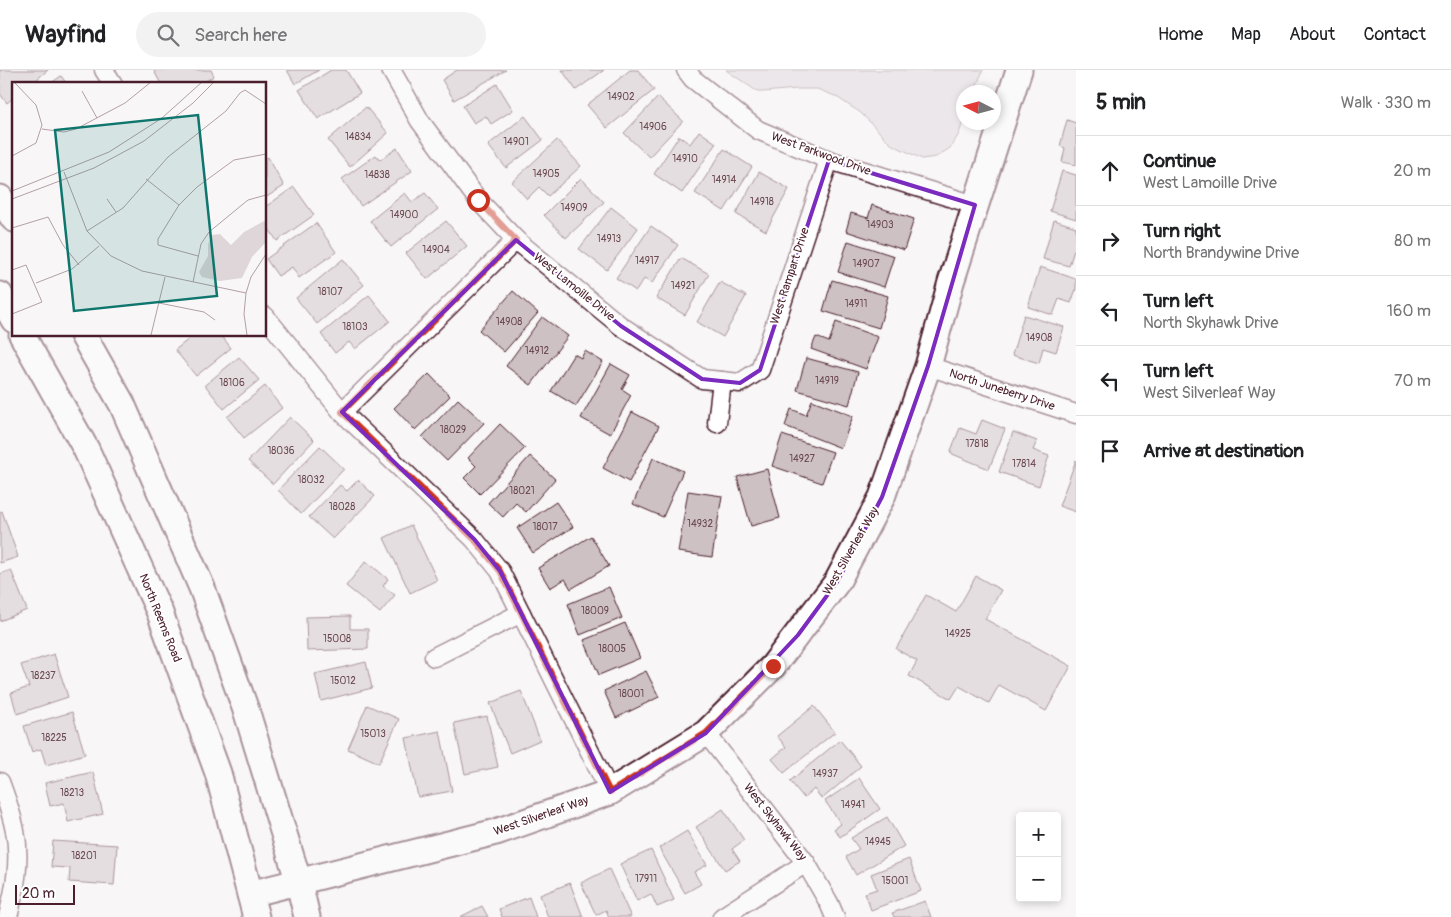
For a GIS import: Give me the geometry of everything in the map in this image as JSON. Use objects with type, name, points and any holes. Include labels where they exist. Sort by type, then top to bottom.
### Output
[{"type":"main road","name":"West Silverleaf Way","points":[[253,906],[299,883],[496,832],[610,792],[706,733],[773,666],[837,582],[882,497],[928,366],[951,282],[1019,70]]},
{"type":"main road","points":[[0,198],[12,216]]},
{"type":"main road","points":[[0,295],[12,316]]},
{"type":"main road","name":"North Reems Road","points":[[23,336],[86,449],[160,613],[218,773],[253,906]]},
{"type":"main road","points":[[84,336],[122,404],[202,588],[247,713],[299,883],[307,917]]},
{"type":"street","points":[[104,70],[112,82]]},
{"type":"street","name":"West Lamoille Drive","points":[[391,70],[420,121],[478,200],[516,240],[621,326],[702,379],[740,383]]},
{"type":"street","name":"West Parkwood Drive","points":[[686,70],[693,79],[758,130],[829,160],[975,205]]},
{"type":"street","name":"West Rampart Drive","points":[[740,383],[760,370],[829,160]]},
{"type":"street","points":[[342,412],[516,240]]},
{"type":"street","points":[[266,317],[342,412],[474,539],[500,571],[610,792]]},
{"type":"street","name":"North Juneberry Drive","points":[[928,366],[1076,414]]},
{"type":"street","points":[[717,423],[722,381]]},
{"type":"street","points":[[434,657],[521,613]]},
{"type":"street","name":"West Skyhawk Way","points":[[706,733],[806,863],[829,902],[835,917]]},
{"type":"street","points":[[0,782],[15,832],[17,865],[14,893],[8,917]]},
{"type":"street","points":[[722,917],[806,863]]},
{"type":"highlighted area","points":[[829,160],[975,205],[928,366],[882,497],[837,582],[798,635],[706,733],[610,792],[500,571],[474,539],[342,412],[516,240],[621,326],[702,379],[740,383],[760,370]]},
{"type":"shaded area","points":[[726,70],[983,70],[977,85],[956,85],[956,130],[960,130],[950,148],[936,157],[922,159],[891,144],[861,113],[835,96],[817,89],[763,92],[755,90]]},
{"type":"building","points":[[0,70],[48,70],[33,82],[12,82],[12,99],[7,103],[0,94]]},
{"type":"building","points":[[211,70],[214,76],[204,82],[160,82],[154,71]]},
{"type":"building","points":[[287,70],[319,70],[295,84]]},
{"type":"building","points":[[331,70],[346,70],[360,93],[318,119],[299,90]]},
{"type":"building","points":[[457,70],[506,70],[454,100],[442,80]]},
{"type":"building","points":[[562,70],[604,70],[576,90]]},
{"type":"building","points":[[630,70],[638,70],[654,90],[607,128],[587,105]]},
{"type":"building","points":[[61,76],[66,82],[53,82]]},
{"type":"building","points":[[497,84],[513,110],[491,124],[486,116],[474,123],[463,106]]},
{"type":"building","points":[[658,97],[683,121],[649,157],[624,133]]},
{"type":"building","points":[[366,107],[388,133],[350,167],[328,140]]},
{"type":"building","points":[[525,116],[543,140],[506,168],[488,145]]},
{"type":"building","points":[[1067,120],[1076,123],[1076,165],[1062,162],[1065,148],[1060,146]]},
{"type":"building","points":[[699,131],[716,143],[682,193],[654,174],[679,136],[690,144]]},
{"type":"building","points":[[557,140],[581,166],[548,196],[539,187],[527,199],[512,182]]},
{"type":"building","points":[[397,148],[412,171],[361,206],[342,179],[376,155],[380,160]]},
{"type":"building","points":[[724,149],[752,167],[724,211],[695,193]]},
{"type":"building","points":[[268,157],[284,186],[266,197],[266,158]]},
{"type":"building","points":[[1062,171],[1076,175],[1076,219],[1050,211]]},
{"type":"building","points":[[759,172],[789,189],[766,231],[736,214]]},
{"type":"building","points":[[581,178],[604,202],[566,238],[544,215]]},
{"type":"building","points":[[294,187],[314,215],[277,241],[269,229],[266,231],[266,206]]},
{"type":"building","points":[[405,193],[412,202],[425,193],[438,209],[391,247],[370,221]]},
{"type":"building","points":[[872,205],[914,219],[904,250],[846,231],[851,213],[868,218]]},
{"type":"building","points":[[611,207],[638,228],[607,270],[579,249]]},
{"type":"building","points":[[1054,220],[1076,227],[1076,251],[1074,250],[1069,266],[1043,259]]},
{"type":"building","points":[[446,221],[467,246],[427,279],[406,253]]},
{"type":"building","points":[[316,223],[336,252],[299,278],[292,267],[278,276],[266,259]]},
{"type":"building","points":[[651,226],[678,245],[652,283],[644,279],[636,291],[616,278]]},
{"type":"building","points":[[848,241],[894,256],[884,287],[838,272]]},
{"type":"building","points":[[681,258],[709,274],[685,315],[656,298]]},
{"type":"building","points":[[343,259],[364,285],[317,324],[296,298]]},
{"type":"building","points":[[1040,267],[1076,279],[1076,289],[1071,303],[1059,299],[1053,315],[1028,307]]},
{"type":"building","points":[[832,280],[888,296],[879,328],[823,311]]},
{"type":"building","points":[[720,282],[746,296],[723,337],[697,322]]},
{"type":"building","points":[[513,291],[538,313],[504,352],[479,330]]},
{"type":"building","points":[[369,295],[390,321],[355,349],[349,342],[335,353],[321,334]]},
{"type":"building","points":[[1024,315],[1064,327],[1056,352],[1043,348],[1039,363],[1012,355]]},
{"type":"building","points":[[542,317],[568,336],[531,385],[506,366]]},
{"type":"building","points":[[836,322],[878,337],[866,369],[811,349],[816,337],[829,342]]},
{"type":"building","points":[[193,336],[222,336],[231,348],[196,376],[175,350]]},
{"type":"building","points":[[585,351],[603,362],[576,406],[551,391],[574,354],[581,358]]},
{"type":"building","points":[[239,357],[259,380],[224,409],[205,385]]},
{"type":"building","points":[[806,358],[858,372],[849,405],[797,390]]},
{"type":"building","points":[[611,364],[630,375],[622,389],[631,395],[610,434],[581,418]]},
{"type":"building","points":[[429,374],[450,396],[415,430],[394,408]]},
{"type":"building","points":[[265,386],[282,408],[244,438],[227,417]]},
{"type":"building","points":[[458,399],[484,423],[447,461],[422,437]]},
{"type":"building","points":[[812,400],[853,416],[841,448],[785,426],[791,409],[806,415]]},
{"type":"building","points":[[632,412],[659,426],[629,482],[603,468]]},
{"type":"building","points":[[290,417],[314,440],[273,484],[248,461]]},
{"type":"building","points":[[982,420],[1005,429],[989,469],[950,453],[960,428],[976,434]]},
{"type":"building","points":[[500,424],[525,448],[480,494],[464,478],[476,466],[468,458]]},
{"type":"building","points":[[1013,432],[1037,441],[1033,450],[1049,456],[1039,486],[999,472]]},
{"type":"building","points":[[782,435],[833,452],[822,483],[772,466]]},
{"type":"building","points":[[320,446],[344,469],[301,514],[278,490]]},
{"type":"building","points":[[530,456],[555,479],[526,512],[516,503],[503,517],[488,503]]},
{"type":"building","points":[[653,458],[683,471],[663,517],[633,504]]},
{"type":"building","points":[[1076,460],[1076,512],[1059,506]]},
{"type":"building","points":[[767,469],[780,518],[751,526],[737,477]]},
{"type":"building","points":[[358,480],[375,496],[333,539],[309,517],[340,485],[347,491]]},
{"type":"building","points":[[688,491],[722,496],[712,557],[678,552]]},
{"type":"building","points":[[556,502],[573,527],[533,553],[517,528]]},
{"type":"building","points":[[2,511],[18,557],[0,563],[0,512]]},
{"type":"building","points":[[411,525],[437,580],[410,593],[384,538]]},
{"type":"building","points":[[591,536],[609,566],[571,589],[565,579],[550,588],[538,568]]},
{"type":"building","points":[[366,561],[388,579],[383,586],[395,595],[380,613],[346,586]]},
{"type":"building","points":[[11,570],[27,610],[0,621],[0,574]]},
{"type":"building","points":[[976,576],[1001,590],[985,619],[1071,666],[1046,711],[999,685],[989,703],[959,686],[951,699],[909,676],[917,661],[896,649],[926,595],[956,612]]},
{"type":"building","points":[[609,587],[622,618],[580,635],[568,604]]},
{"type":"building","points":[[350,616],[350,629],[368,629],[368,649],[307,651],[306,617]]},
{"type":"building","points":[[625,623],[640,658],[599,675],[584,640]]},
{"type":"building","points":[[54,654],[68,697],[17,714],[11,693],[29,687],[21,665]]},
{"type":"building","points":[[366,662],[372,688],[321,701],[315,674]]},
{"type":"building","points":[[646,671],[659,697],[616,718],[604,691]]},
{"type":"building","points":[[521,691],[540,740],[510,753],[490,703]]},
{"type":"building","points":[[367,705],[399,719],[379,763],[348,749]]},
{"type":"building","points":[[814,706],[835,732],[784,773],[772,759],[786,747],[777,736]]},
{"type":"building","points":[[72,712],[85,754],[46,765],[41,749],[32,752],[24,726]]},
{"type":"building","points":[[487,716],[498,767],[465,774],[454,723]]},
{"type":"building","points":[[440,731],[452,791],[418,797],[406,738]]},
{"type":"building","points":[[840,740],[861,766],[822,799],[814,789],[804,798],[790,781]]},
{"type":"building","points":[[93,772],[103,814],[68,822],[64,803],[50,806],[45,783]]},
{"type":"building","points":[[859,778],[880,809],[840,837],[834,829],[841,824],[825,801]]},
{"type":"building","points":[[723,809],[744,840],[732,849],[740,861],[725,870],[696,827]]},
{"type":"building","points":[[887,817],[904,846],[856,875],[846,857],[859,849],[851,838]]},
{"type":"building","points":[[687,831],[707,865],[694,872],[701,884],[685,893],[659,848]]},
{"type":"building","points":[[53,841],[117,845],[114,885],[69,882],[70,868],[51,867]]},
{"type":"building","points":[[651,850],[674,900],[657,907],[651,894],[637,901],[620,864]]},
{"type":"building","points":[[909,859],[921,891],[871,910],[865,893],[877,889],[871,874]]},
{"type":"building","points":[[609,869],[631,917],[609,917],[606,910],[596,915],[581,883]]},
{"type":"building","points":[[570,883],[583,917],[548,917],[540,895]]},
{"type":"building","points":[[529,897],[536,917],[502,917],[499,909]]},
{"type":"building","points":[[925,901],[931,917],[894,917],[892,913]]},
{"type":"building","points":[[482,906],[488,917],[460,917]]},
{"type":"route","points":[[478,200],[516,240],[342,412],[474,539],[500,571],[610,792],[706,733],[773,666]]}]
